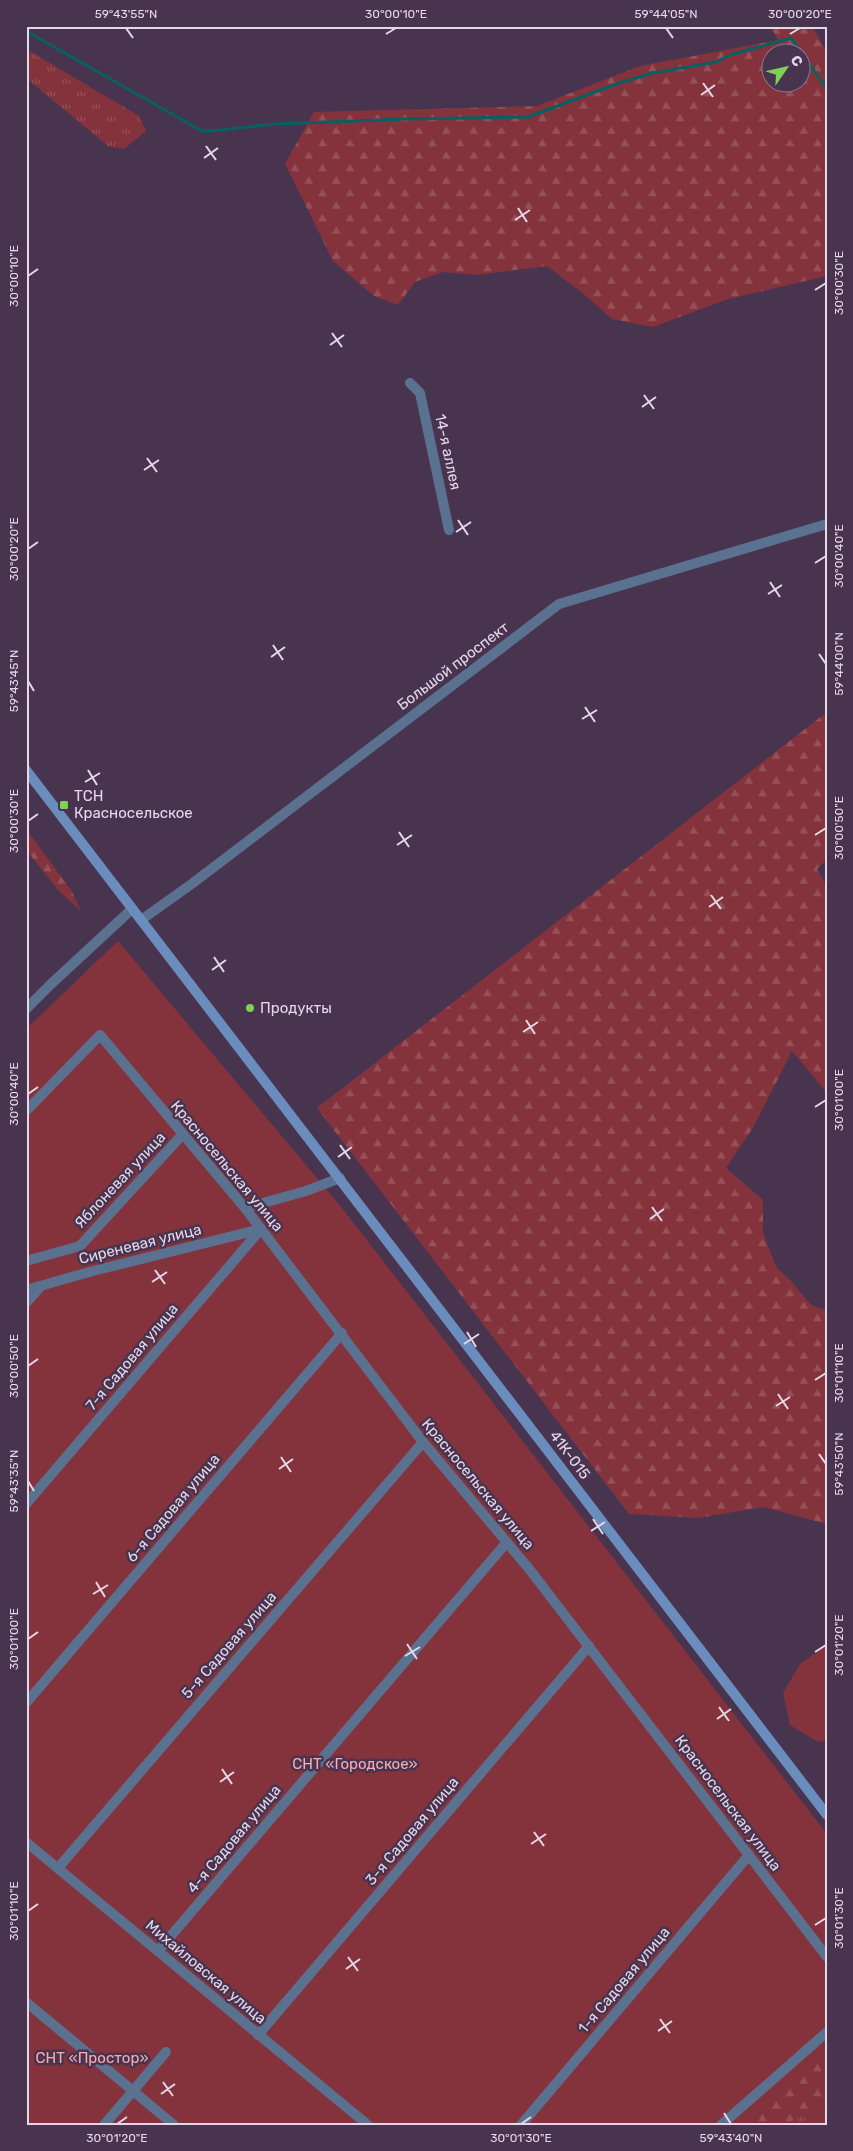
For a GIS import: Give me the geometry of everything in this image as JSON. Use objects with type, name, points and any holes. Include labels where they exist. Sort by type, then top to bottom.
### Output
[{"type":"main road","name":"41К-015","points":[[26,770],[827,1815]]},
{"type":"street","name":"14-я аллея","points":[[410,383],[420,393],[449,530]]},
{"type":"street","name":"Большой проспект","points":[[141,920],[193,883],[559,604],[827,524]]},
{"type":"street","points":[[26,1009],[132,910]]},
{"type":"street","name":"Красносельская улица","points":[[26,1111],[100,1035],[245,1208],[342,1333],[423,1442],[507,1542],[589,1646],[827,1957]]},
{"type":"street","name":"Яблоневая улица","points":[[26,1261],[80,1246],[182,1135]]},
{"type":"street","points":[[245,1208],[306,1191],[340,1178]]},
{"type":"street","name":"Сиреневая улица","points":[[26,1290],[261,1229]]},
{"type":"street","name":"7-я Садовая улица","points":[[26,1504],[261,1229]]},
{"type":"street","points":[[26,1303],[41,1286]]},
{"type":"street","name":"6-я Садовая улица","points":[[26,1703],[342,1333]]},
{"type":"street","name":"5-я Садовая улица","points":[[58,1868],[423,1442]]},
{"type":"street","name":"4-я Садовая улица","points":[[158,1951],[507,1542]]},
{"type":"street","name":"3-я Садовая улица","points":[[258,2035],[589,1646]]},
{"type":"street","name":"Михайловская улица","points":[[26,1842],[368,2125]]},
{"type":"street","name":"1-я Садовая улица","points":[[521,2125],[749,1855]]},
{"type":"street","points":[[27,2005],[174,2125]]},
{"type":"street","points":[[721,2125],[827,2032]]},
{"type":"street","points":[[104,2125],[166,2052]]},
{"type":"green space","points":[[770,26],[812,26],[827,52],[827,276],[728,299],[653,327],[612,319],[585,295],[547,266],[478,275],[442,272],[415,282],[398,305],[374,296],[333,261],[285,164],[314,112],[537,106],[640,66],[760,43],[760,92],[810,92],[810,42],[767,42],[778,40]]},
{"type":"green space","points":[[26,49],[139,116],[146,131],[124,149],[108,146],[26,78]]},
{"type":"green space","points":[[827,712],[827,859],[817,869],[827,887],[827,1093],[792,1051],[754,1126],[726,1168],[763,1200],[763,1232],[776,1267],[811,1305],[827,1311],[827,1524],[763,1507],[698,1518],[629,1514],[317,1108]]},
{"type":"green space","points":[[26,829],[71,890],[81,911],[59,891],[26,850]]},
{"type":"green space","name":"СНТ «Городское»","points":[[118,941],[342,1208],[827,1834],[827,2044],[734,2125],[26,2125],[26,1029]]},
{"type":"green space","points":[[827,1645],[827,1740],[818,1742],[790,1725],[783,1693],[800,1664]]},
{"type":"green space","points":[[827,2044],[827,2107],[800,2115],[787,2125],[734,2125]]},
{"type":"green space","points":[[827,2107],[827,2125],[787,2125],[800,2115]]},
{"type":"waterway","points":[[26,31],[202,131],[275,124],[528,117],[619,83],[653,73],[716,62],[730,55],[791,38],[827,89]]},
{"type":"place","name":"ТСН Красносельское","points":[[64,805]]},
{"type":"place","name":"Продукты","points":[[250,1008]]},
{"type":"park label","name":"СНТ «Простор»","points":[[92,2058]]}]
